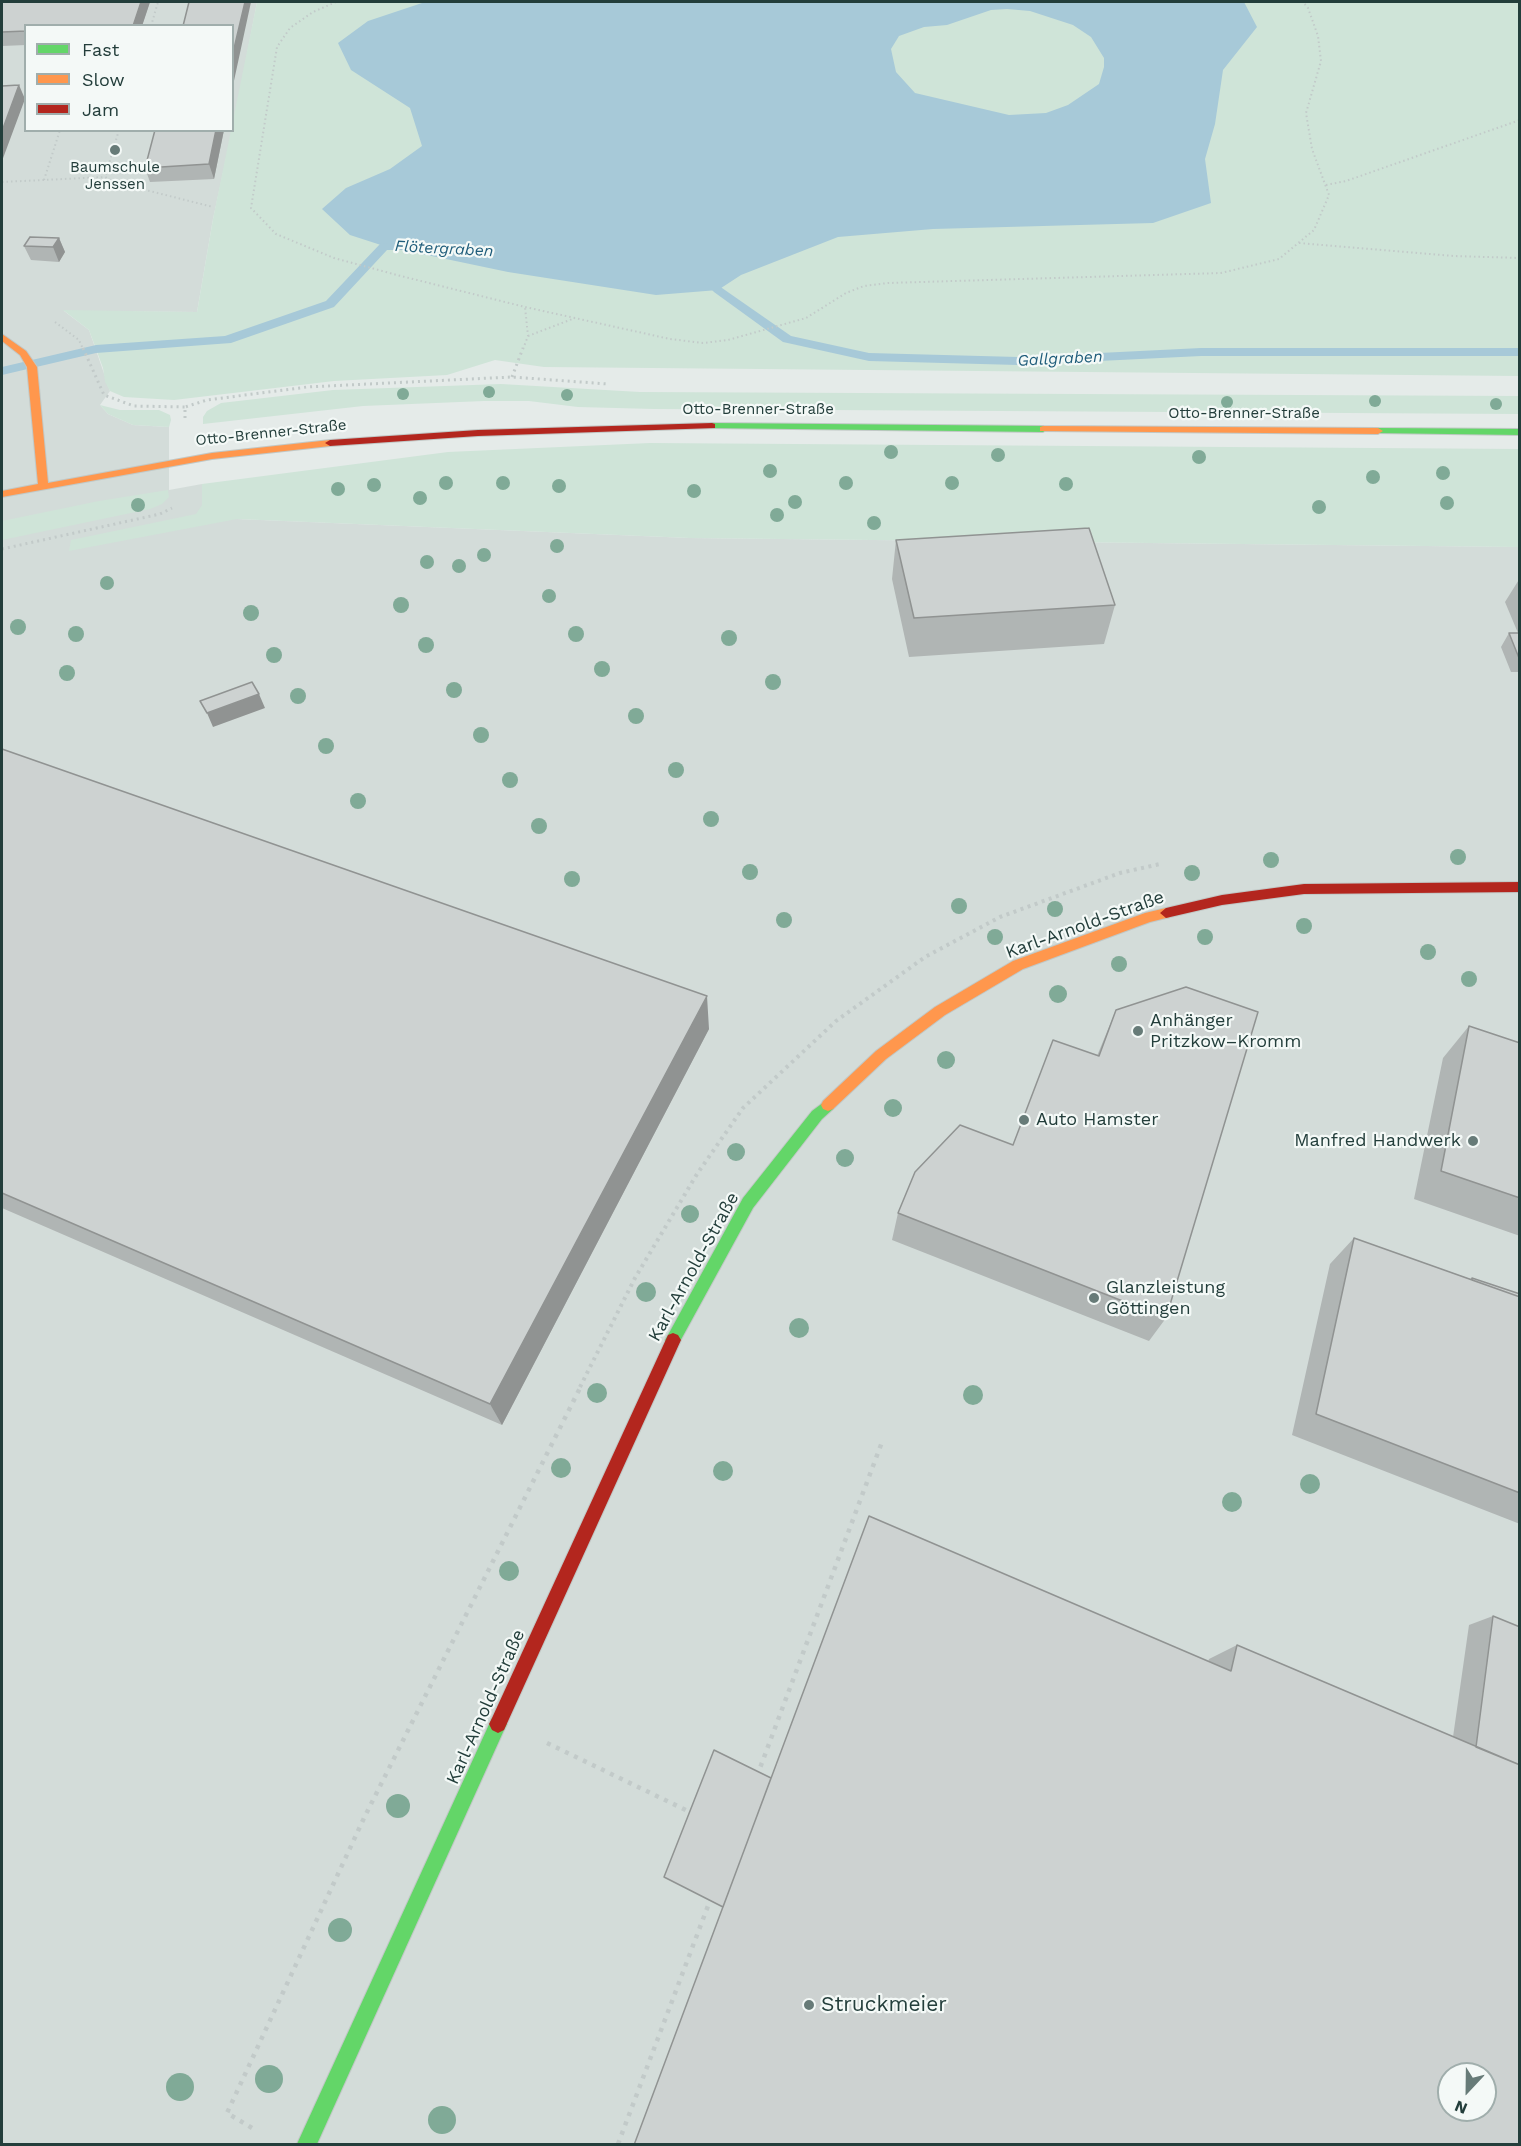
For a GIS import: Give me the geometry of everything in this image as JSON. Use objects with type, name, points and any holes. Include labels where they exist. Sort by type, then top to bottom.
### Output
[{"type":"street","points":[[2,337],[23,352],[32,367],[43,485]]},
{"type":"street","name":"Otto-Brenner-Straße","points":[[2,494],[186,460],[345,441],[610,428],[670,426],[1520,432]]},
{"type":"street","name":"Karl-Arnold-Straße","points":[[307,2145],[678,1330],[748,1203],[817,1115],[881,1055],[940,1011],[1018,965],[1149,917],[1222,900],[1304,889],[1520,887]]},
{"type":"path","points":[[151,24],[158,2]]},
{"type":"path","points":[[336,2],[314,12],[290,28],[277,47],[251,208],[276,234],[334,258],[525,307],[669,339],[703,343],[728,340],[806,318],[846,293],[864,286],[888,283],[1221,273],[1279,259],[1314,230],[1329,195],[1312,149],[1306,113],[1321,61],[1318,36],[1308,8],[1303,2]]},
{"type":"path","points":[[1326,185],[1346,181],[1520,120]]},
{"type":"path","points":[[44,180],[59,132]]},
{"type":"path","points":[[105,177],[118,132]]},
{"type":"path","points":[[2,182],[105,177],[114,182],[213,207]]},
{"type":"path","points":[[1298,243],[1453,256],[1520,258]]},
{"type":"path","points":[[512,377],[528,336],[525,307]]},
{"type":"path","points":[[528,336],[576,318]]},
{"type":"path","points":[[79,340],[104,395],[134,406],[185,407]]},
{"type":"path","points":[[756,1779],[882,1442]]},
{"type":"path","points":[[500,1720],[704,1819]]},
{"type":"path","points":[[618,2145],[714,1889]]},
{"type":"shaded area","points":[[2,2],[257,2],[234,123],[234,24],[24,24],[24,132],[232,132],[213,219],[197,312],[64,311],[89,330],[110,391],[100,405],[108,414],[133,425],[169,427],[169,490],[202,484],[237,519],[690,538],[1519,547],[1519,2144],[2,2144]]},
{"type":"green space","points":[[257,2],[1519,2],[1519,376],[544,367],[495,360],[447,375],[334,381],[174,400],[124,397],[110,391],[105,382],[103,368],[89,330],[63,310],[197,312],[231,132],[234,132],[234,115]]},
{"type":"green space","points":[[501,384],[640,392],[1519,396],[1520,414],[654,409],[578,407],[529,401],[484,401],[363,406],[203,424],[203,417],[207,411],[221,403],[333,390]]},
{"type":"green space","points":[[100,405],[120,410],[159,410],[170,415],[171,420],[169,427],[133,425],[108,414]]},
{"type":"green space","points":[[650,443],[1519,449],[1519,547],[690,538],[237,519],[69,551],[71,540],[196,514],[202,505],[202,484],[448,452]]},
{"type":"green space","points":[[168,490],[169,497],[162,504],[150,509],[2,540],[2,521],[99,501]]},
{"type":"water","points":[[425,2],[1244,2],[1257,27],[1223,70],[1215,124],[1205,159],[1211,203],[1153,223],[933,229],[838,237],[741,275],[718,290],[656,295],[508,272],[384,246],[350,235],[322,209],[346,188],[390,169],[422,146],[410,108],[351,70],[338,43],[368,21]],"holes":[[[991,10],[1030,11],[1073,25],[1091,37],[1104,58],[1099,84],[1068,105],[1046,113],[1009,115],[915,93],[896,72],[891,49],[899,36],[924,27],[947,25]]]},
{"type":"building","points":[[2,2],[141,2],[134,24],[24,24],[24,31],[2,32]]},
{"type":"building","points":[[189,2],[245,2],[234,49],[234,24],[184,24]]},
{"type":"building","points":[[19,85],[2,131],[2,86]]},
{"type":"building","points":[[154,132],[216,132],[209,164],[145,168]]},
{"type":"building","points":[[30,237],[59,238],[53,247],[24,246]]},
{"type":"building","points":[[1089,528],[1115,605],[914,618],[896,540]]},
{"type":"building","points":[[1509,633],[1520,633],[1520,658],[1519,658]]},
{"type":"building","points":[[252,682],[259,694],[207,713],[200,701]]},
{"type":"building","points":[[2,749],[707,996],[490,1404],[2,1193]]},
{"type":"building","points":[[1186,987],[1258,1012],[1166,1318],[898,1213],[915,1172],[960,1125],[1013,1145],[1053,1040],[1099,1056],[1116,1010]]},
{"type":"building","points":[[1469,1026],[1520,1043],[1520,1198],[1441,1171]]},
{"type":"building","points":[[1354,1238],[1520,1297],[1520,1493],[1316,1414]]},
{"type":"building","points":[[1472,1278],[1520,1294],[1520,1297],[1472,1280]]},
{"type":"building","points":[[869,1516],[1231,1671],[1237,1645],[1520,1765],[1520,2145],[634,2145]]},
{"type":"building","points":[[1493,1616],[1520,1627],[1520,1765],[1476,1747]]},
{"type":"building","points":[[714,1750],[771,1778],[723,1907],[664,1877]]},
{"type":"waterway","name":"Flötergraben","points":[[2,371],[96,349],[227,340],[330,304],[384,246],[407,247]]},
{"type":"waterway","name":"Gallgraben","points":[[701,273],[718,290],[787,339],[869,357],[1018,361],[1201,352],[1520,352]]},
{"type":"traffic: fast","points":[[712,426],[1043,429]]},
{"type":"traffic: fast","points":[[1378,431],[1520,432]]},
{"type":"traffic: fast","points":[[673,1340],[748,1203],[817,1115],[828,1105]]},
{"type":"traffic: fast","points":[[307,2144],[498,1724]]},
{"type":"traffic: slow","points":[[2,337],[23,353],[32,367],[43,485]]},
{"type":"traffic: slow","points":[[1043,429],[1378,431]]},
{"type":"traffic: slow","points":[[2,494],[212,456],[330,443]]},
{"type":"traffic: slow","points":[[828,1105],[881,1055],[940,1011],[1018,965],[1149,917],[1166,913]]},
{"type":"traffic: jam","points":[[330,443],[478,433],[712,426]]},
{"type":"traffic: jam","points":[[1166,913],[1222,900],[1304,889],[1520,887]]},
{"type":"traffic: jam","points":[[498,1724],[673,1340]]},
{"type":"place","name":"Baumschule Jenssen","points":[[115,150]]},
{"type":"place","name":"Anhänger Pritzkow–Kromm","points":[[1138,1031]]},
{"type":"place","name":"Auto Hamster","points":[[1024,1120]]},
{"type":"place","name":"Manfred Handwerk","points":[[1473,1141]]},
{"type":"place","name":"Glanzleistung Göttingen","points":[[1094,1298]]},
{"type":"place","name":"Struckmeier","points":[[809,2005]]}]
